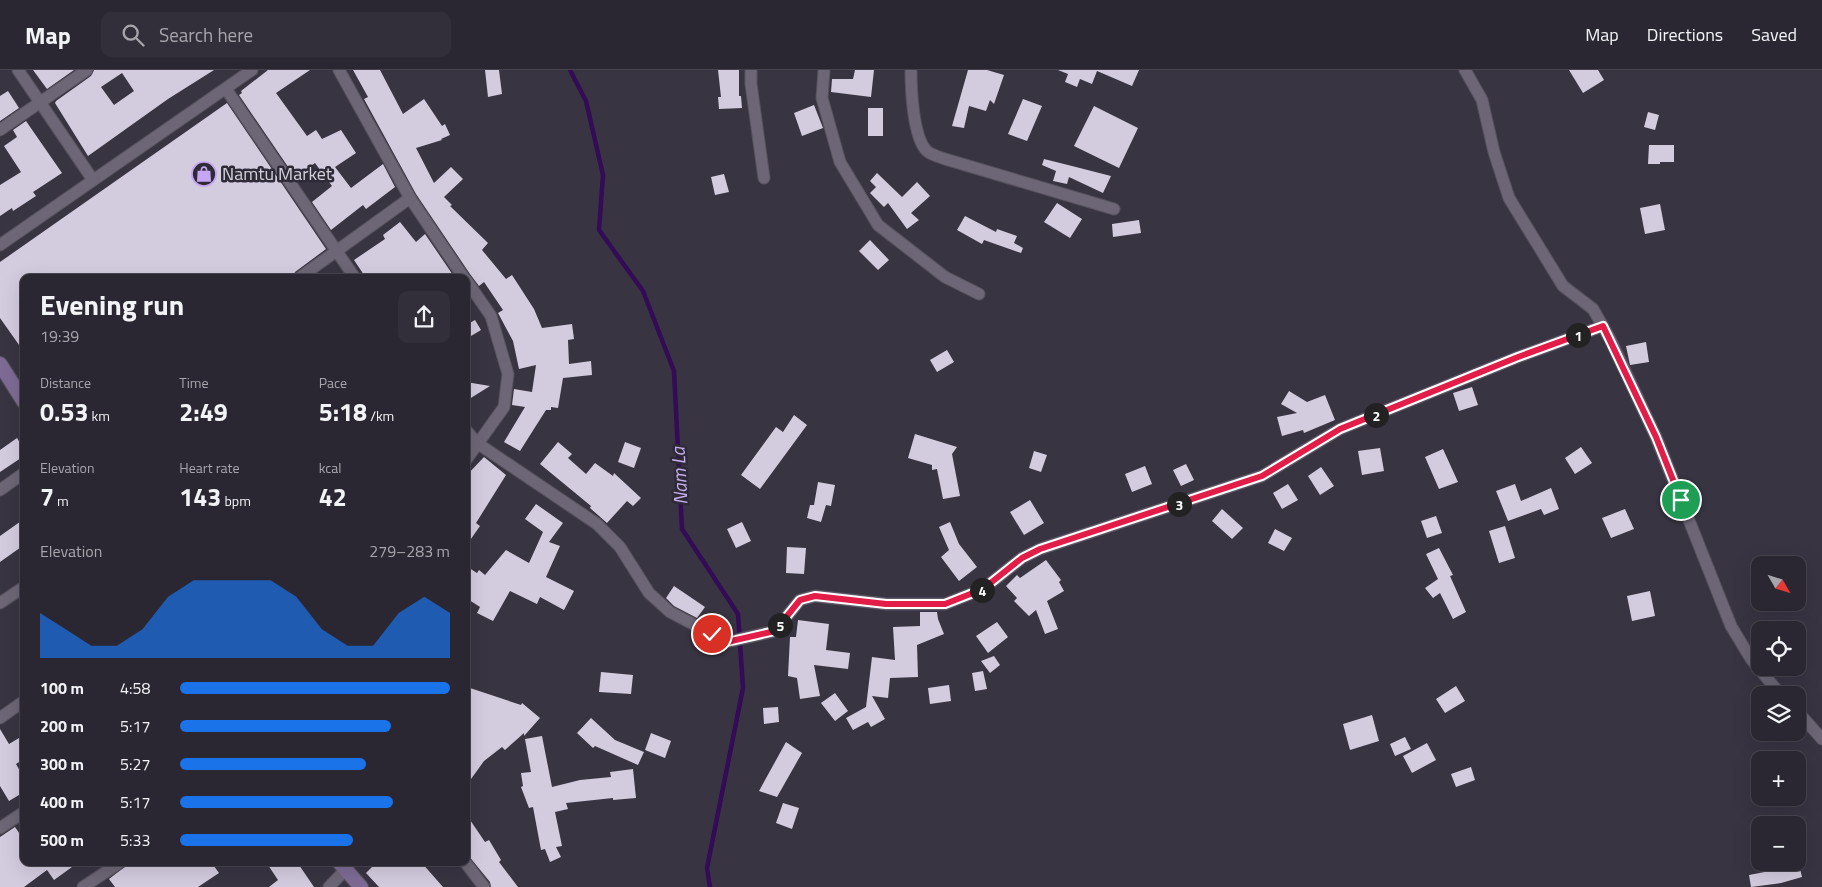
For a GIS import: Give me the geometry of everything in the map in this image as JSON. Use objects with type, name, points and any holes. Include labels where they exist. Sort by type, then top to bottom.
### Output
[{"type":"main road","points":[[0,364],[20,396]]},
{"type":"main road","points":[[342,866],[361,887]]},
{"type":"street","points":[[18,70],[92,180]]},
{"type":"street","points":[[0,130],[86,70]]},
{"type":"street","points":[[0,246],[252,70]]},
{"type":"street","points":[[339,70],[410,198],[462,274]]},
{"type":"street","points":[[751,70],[751,84],[764,178]]},
{"type":"street","points":[[824,70],[822,98],[840,162],[878,225],[945,277],[980,294]]},
{"type":"street","points":[[911,70],[911,87],[917,131],[927,151],[945,160],[1114,209]]},
{"type":"street","points":[[1465,70],[1482,100],[1494,152],[1509,198],[1563,286],[1592,309],[1603,326],[1656,437],[1732,626],[1751,659],[1774,686]]},
{"type":"street","points":[[226,89],[352,274]]},
{"type":"street","points":[[304,274],[410,198]]},
{"type":"street","points":[[470,286],[491,316],[508,374],[504,407],[470,454]]},
{"type":"street","points":[[470,434],[478,442],[597,524],[620,547],[649,593],[670,612],[730,642],[775,631],[800,600],[815,596],[886,604],[945,604],[983,589],[1022,558],[1040,549],[1262,476],[1340,429],[1518,357],[1603,326]]},
{"type":"street","points":[[0,490],[20,476]]},
{"type":"street","points":[[0,603],[20,590]]},
{"type":"street","points":[[0,718],[20,704]]},
{"type":"street","points":[[1806,721],[1822,739]]},
{"type":"street","points":[[0,828],[20,815]]},
{"type":"street","points":[[84,887],[115,866]]},
{"type":"street","points":[[329,887],[342,866]]},
{"type":"street","points":[[468,866],[484,887]]},
{"type":"building","points":[[33,70],[74,70],[47,89]]},
{"type":"building","points":[[94,70],[214,70],[168,99],[88,156],[55,103],[91,76]],"holes":[[[122,73],[134,91],[114,105],[101,87]]]},
{"type":"building","points":[[268,70],[310,70],[276,93],[307,136],[316,130],[322,139],[341,130],[356,153],[335,167],[351,188],[383,164],[395,187],[366,209],[363,205],[331,230],[312,202],[332,186],[315,163],[295,177],[239,95],[242,93],[241,91]]},
{"type":"building","points":[[353,70],[380,70],[403,114],[424,99],[442,126],[445,124],[450,135],[442,140],[416,148],[434,183],[451,167],[463,179],[444,197],[452,205],[450,206],[488,243],[482,250],[506,279],[512,275],[534,309],[542,328],[572,324],[574,339],[568,340],[569,364],[591,361],[592,375],[563,378],[558,408],[551,407],[551,410],[546,410],[520,451],[504,442],[525,407],[512,405],[514,389],[532,392],[536,365],[519,369],[513,341],[498,313],[503,310],[484,282],[479,286],[470,274],[416,194],[364,99],[368,97]]},
{"type":"building","points":[[485,70],[499,70],[502,94],[488,97]]},
{"type":"building","points":[[718,70],[739,70],[739,96],[741,96],[742,108],[719,109],[718,97],[721,97]]},
{"type":"building","points":[[855,70],[874,70],[871,97],[831,92],[832,79],[853,79]]},
{"type":"building","points":[[968,70],[987,70],[1004,75],[994,104],[990,100],[986,111],[969,106],[964,128],[952,126]]},
{"type":"building","points":[[1058,70],[1139,70],[1132,86],[1097,71],[1092,84],[1080,79],[1077,87],[1065,82],[1068,74]]},
{"type":"building","points":[[1569,70],[1598,70],[1604,80],[1583,93]]},
{"type":"building","points":[[8,91],[19,108],[0,121],[0,96]]},
{"type":"building","points":[[1023,99],[1042,106],[1027,141],[1008,134]]},
{"type":"building","name":"Namtu Market","points":[[227,103],[326,249],[294,274],[20,274],[20,346],[0,318],[0,262]]},
{"type":"building","points":[[814,105],[823,128],[802,136],[794,113]]},
{"type":"building","points":[[1094,106],[1138,128],[1119,168],[1074,146]]},
{"type":"building","points":[[868,108],[883,108],[883,136],[868,136]]},
{"type":"building","points":[[1648,112],[1659,115],[1655,130],[1644,127]]},
{"type":"building","points":[[26,121],[62,173],[33,192],[36,196],[13,211],[12,208],[0,216],[0,185],[21,172],[4,146],[17,137],[13,130]]},
{"type":"building","points":[[1649,145],[1674,145],[1674,162],[1648,164]]},
{"type":"building","points":[[1044,159],[1111,176],[1103,193],[1069,177],[1067,184],[1053,181],[1056,171],[1042,165]]},
{"type":"building","points":[[877,173],[902,197],[917,182],[930,196],[911,213],[919,220],[907,229],[888,203],[884,207],[870,193],[876,187],[870,181]]},
{"type":"building","points":[[724,174],[729,192],[715,195],[711,177]]},
{"type":"building","points":[[1057,203],[1082,219],[1070,238],[1044,222]]},
{"type":"building","points":[[1660,204],[1665,230],[1645,234],[1640,208]]},
{"type":"building","points":[[965,216],[996,232],[997,229],[1017,236],[1014,243],[1023,248],[1021,253],[984,240],[982,244],[957,230]]},
{"type":"building","points":[[1139,220],[1141,233],[1113,237],[1112,224]]},
{"type":"building","points":[[400,222],[416,242],[425,234],[452,274],[363,274],[354,260],[385,239],[383,235]]},
{"type":"building","points":[[870,240],[889,260],[878,270],[859,251]]},
{"type":"building","points":[[475,320],[481,330],[470,337],[470,323]]},
{"type":"building","points":[[1646,342],[1649,362],[1630,365],[1626,346]]},
{"type":"building","points":[[947,350],[954,362],[937,372],[930,360]]},
{"type":"building","points":[[470,383],[490,386],[470,398]]},
{"type":"building","points":[[1472,387],[1478,405],[1459,411],[1453,393]]},
{"type":"building","points":[[1289,391],[1307,402],[1325,395],[1335,420],[1304,433],[1303,430],[1282,436],[1277,417],[1297,413],[1281,404]]},
{"type":"building","points":[[794,415],[807,425],[760,489],[741,475],[776,427],[783,432]]},
{"type":"building","points":[[915,434],[957,447],[952,454],[960,496],[943,499],[937,469],[932,470],[932,465],[908,458]]},
{"type":"building","points":[[17,438],[20,443],[20,459],[0,472],[0,450]]},
{"type":"building","points":[[558,442],[572,454],[568,458],[586,474],[595,463],[613,476],[614,473],[641,498],[633,506],[627,501],[607,523],[590,508],[591,506],[540,464]]},
{"type":"building","points":[[625,442],[641,448],[634,468],[618,462]]},
{"type":"building","points":[[1581,447],[1592,463],[1575,474],[1565,458]]},
{"type":"building","points":[[1380,448],[1384,471],[1362,475],[1358,451]]},
{"type":"building","points":[[1443,449],[1458,482],[1439,489],[1425,457]]},
{"type":"building","points":[[1034,451],[1047,455],[1041,472],[1029,468]]},
{"type":"building","points":[[484,457],[506,475],[476,523],[480,526],[470,540],[470,472]]},
{"type":"building","points":[[1186,464],[1194,480],[1181,486],[1173,470]]},
{"type":"building","points":[[1145,466],[1152,484],[1132,492],[1125,474]]},
{"type":"building","points":[[1321,467],[1334,486],[1320,495],[1308,476]]},
{"type":"building","points":[[818,482],[835,485],[831,506],[826,505],[821,522],[807,518],[810,505],[814,505]]},
{"type":"building","points":[[1288,484],[1298,500],[1282,509],[1273,493]]},
{"type":"building","points":[[1515,484],[1521,501],[1551,488],[1559,509],[1544,515],[1541,509],[1508,521],[1496,491]]},
{"type":"building","points":[[1030,500],[1044,523],[1024,535],[1010,512]]},
{"type":"building","points":[[536,504],[563,523],[549,542],[560,546],[546,577],[574,591],[564,610],[540,597],[537,604],[510,591],[493,621],[477,613],[480,607],[470,601],[470,569],[477,573],[479,570],[485,575],[506,550],[529,563],[543,532],[525,519]]},
{"type":"building","points":[[1222,509],[1243,528],[1232,539],[1212,521]]},
{"type":"building","points":[[1625,509],[1634,529],[1611,538],[1602,518]]},
{"type":"building","points":[[1436,516],[1442,533],[1427,538],[1421,521]]},
{"type":"building","points":[[20,522],[20,548],[0,562],[0,536]]},
{"type":"building","points":[[742,522],[751,541],[736,548],[727,529]]},
{"type":"building","points":[[950,522],[959,544],[977,567],[959,581],[941,557],[949,550],[939,527]]},
{"type":"building","points":[[1505,526],[1515,558],[1499,563],[1489,531]]},
{"type":"building","points":[[1275,529],[1292,538],[1284,551],[1268,543]]},
{"type":"building","points":[[787,547],[806,548],[804,574],[786,573]]},
{"type":"building","points":[[1439,548],[1453,575],[1450,576],[1466,612],[1453,619],[1440,593],[1433,598],[1425,588],[1438,579],[1426,554]]},
{"type":"building","points":[[1046,560],[1061,580],[1059,582],[1064,591],[1047,601],[1058,629],[1045,634],[1036,610],[1029,616],[1014,601],[1017,598],[1006,586],[1017,575],[1020,578]]},
{"type":"building","points":[[674,586],[705,607],[697,618],[674,606],[666,598]]},
{"type":"building","points":[[1650,591],[1655,616],[1632,621],[1627,596]]},
{"type":"building","points":[[920,612],[937,612],[944,634],[917,645],[918,677],[890,678],[888,698],[872,696],[885,719],[871,727],[868,722],[853,730],[846,718],[866,707],[872,657],[895,660],[893,627],[920,626]]},
{"type":"building","points":[[798,620],[829,624],[826,650],[850,653],[848,669],[814,665],[820,696],[800,699],[797,678],[788,676],[790,637],[796,637]]},
{"type":"building","points":[[997,622],[1008,637],[988,653],[976,636]]},
{"type":"building","points":[[994,656],[1000,665],[990,673],[981,661]]},
{"type":"building","points":[[983,671],[987,689],[975,691],[972,673]]},
{"type":"building","points":[[601,672],[633,675],[631,694],[599,692]]},
{"type":"building","points":[[949,685],[951,701],[930,704],[928,688]]},
{"type":"building","points":[[1456,686],[1465,701],[1445,713],[1436,699]]},
{"type":"building","points":[[470,688],[521,705],[522,703],[540,718],[524,736],[524,733],[505,750],[502,747],[484,761],[470,780]]},
{"type":"building","points":[[835,693],[848,711],[835,721],[821,703]]},
{"type":"building","points":[[778,707],[779,722],[764,724],[763,708]]},
{"type":"building","points":[[1372,715],[1379,741],[1350,750],[1343,724]]},
{"type":"building","points":[[591,718],[615,740],[644,752],[638,765],[595,746],[593,748],[577,733]]},
{"type":"building","points":[[0,729],[9,744],[20,737],[20,762],[16,764],[20,771],[20,794],[9,801],[0,786]]},
{"type":"building","points":[[651,733],[671,741],[665,758],[645,750]]},
{"type":"building","points":[[542,736],[552,787],[580,780],[611,777],[610,772],[633,769],[636,798],[613,800],[613,798],[566,803],[568,809],[555,812],[562,846],[556,847],[561,857],[550,862],[545,849],[541,850],[533,807],[529,808],[521,787],[523,786],[521,773],[531,772],[525,739]]},
{"type":"building","points":[[1405,737],[1411,749],[1395,756],[1390,744]]},
{"type":"building","points":[[786,742],[802,753],[777,797],[759,791]]},
{"type":"building","points":[[1427,743],[1436,760],[1412,773],[1403,756]]},
{"type":"building","points":[[1471,767],[1475,780],[1456,787],[1451,774]]},
{"type":"building","points":[[783,803],[799,808],[792,829],[776,823]]},
{"type":"building","points":[[470,820],[485,842],[489,840],[501,860],[499,862],[518,887],[491,887],[490,882],[470,857]]},
{"type":"building","points":[[15,827],[20,834],[20,866],[73,866],[54,880],[47,870],[24,887],[0,887],[0,837]]},
{"type":"building","points":[[126,866],[214,866],[219,873],[198,887],[115,887],[109,879]]},
{"type":"building","points":[[269,866],[300,866],[314,887],[269,887],[278,880]]},
{"type":"building","points":[[373,866],[425,866],[443,887],[379,887],[366,873]]},
{"type":"building","points":[[1770,871],[1801,871],[1802,877],[1781,883],[1751,887],[1749,875]]},
{"type":"waterway","name":"Nam La","points":[[570,70],[586,101],[603,175],[599,230],[643,291],[674,371],[682,529],[738,614],[743,688],[707,868],[710,887]]},
{"type":"place","name":"Namtu Market","points":[[204,174]]},
{"type":"route","points":[[712,634],[727,642],[775,631],[800,600],[815,596],[886,604],[945,604],[983,589],[1022,558],[1040,549],[1262,476],[1340,429],[1518,357],[1603,326],[1656,437],[1681,500]]}]
